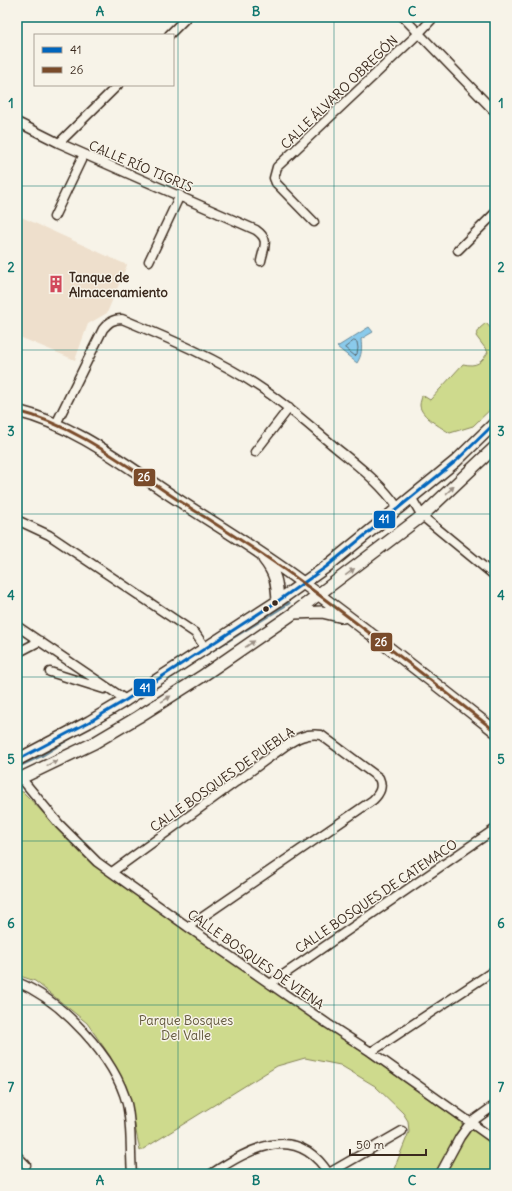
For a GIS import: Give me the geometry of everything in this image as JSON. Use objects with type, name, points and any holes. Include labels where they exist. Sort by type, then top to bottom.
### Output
[{"type":"main road","points":[[17,411],[36,415],[95,445],[257,551],[303,583],[348,618],[393,650],[495,731]]},
{"type":"main road","points":[[17,760],[89,722],[126,700],[278,601],[326,567],[456,461],[495,423]]},
{"type":"main road","points":[[19,779],[94,743],[201,677],[294,614],[422,516],[495,447]]},
{"type":"main road","points":[[257,551],[272,571],[277,581],[278,601]]},
{"type":"main road","points":[[294,614],[300,612],[322,612],[348,618]]},
{"type":"street","points":[[170,34],[187,17]]},
{"type":"street","points":[[403,17],[495,112]]},
{"type":"street","name":"CALLE ÁLVARO OBREGÓN","points":[[314,222],[276,183],[274,178],[278,167],[434,17]]},
{"type":"street","points":[[60,143],[117,86]]},
{"type":"street","name":"CALLE RÍO TIGRIS","points":[[17,122],[84,154],[180,195],[256,230],[263,235],[265,240],[260,261]]},
{"type":"street","points":[[54,217],[84,154]]},
{"type":"street","points":[[149,261],[180,195]]},
{"type":"street","points":[[458,250],[495,214]]},
{"type":"street","points":[[56,424],[103,329],[109,322],[115,319],[122,319],[184,345],[221,364],[261,388],[289,408],[374,479],[388,494],[398,508]]},
{"type":"street","points":[[255,452],[289,408]]},
{"type":"street","points":[[412,497],[422,516],[495,576]]},
{"type":"street","points":[[17,520],[49,535],[195,633],[206,649]]},
{"type":"street","points":[[17,626],[126,700]]},
{"type":"street","points":[[17,653],[40,641]]},
{"type":"street","points":[[50,672],[113,692]]},
{"type":"street","name":"CALLE BOSQUES DE PUEBLA","points":[[112,872],[285,746],[303,735],[321,735],[379,778],[381,788],[379,795],[373,800],[188,928]]},
{"type":"street","name":"CALLE BOSQUES DE VIENA","points":[[19,779],[89,855],[188,928],[371,1052],[495,1140]]},
{"type":"street","name":"CALLE BOSQUES DE CATEMACO","points":[[270,984],[495,829]]},
{"type":"street","points":[[371,1052],[495,970]]},
{"type":"street","points":[[17,982],[29,987],[46,998],[63,1012],[94,1044],[108,1062],[121,1084],[127,1105],[130,1126],[132,1174]]},
{"type":"street","points":[[440,1174],[460,1137],[470,1123],[495,1105]]},
{"type":"street","points":[[211,1174],[247,1153],[266,1145],[282,1143],[297,1146],[306,1150],[316,1158],[329,1174],[402,1131]]},
{"type":"street","points":[[17,1156],[26,1165]]},
{"type":"shaded area","name":"Tanque de Almacenamiento","points":[[17,215],[127,265],[107,313],[88,324],[75,360],[17,336]]},
{"type":"green space","points":[[486,323],[495,333],[495,405],[473,426],[450,433],[427,417],[421,409],[420,405],[422,395],[430,400],[463,364],[472,365],[483,359],[488,352],[476,336],[480,328]]},
{"type":"green space","name":"Parque Bosques Del Valle","points":[[17,791],[23,792],[87,859],[147,903],[327,1027],[461,1122],[463,1126],[438,1174],[392,1174],[409,1132],[408,1121],[403,1113],[375,1086],[340,1065],[305,1058],[277,1066],[140,1151],[129,1096],[110,1056],[87,1023],[35,981],[17,975]]},
{"type":"green space","points":[[470,1123],[495,1139],[495,1174],[440,1174]]},
{"type":"water","points":[[369,327],[373,332],[361,339],[361,352],[357,363],[337,347]]},
{"type":"waterway","points":[[208,653],[289,603]]},
{"type":"waterway","points":[[17,767],[41,756],[75,735]]},
{"type":"transit line","name":"26","points":[[17,411],[38,417],[59,426],[99,447],[256,550],[352,619],[495,731]]},
{"type":"transit line","name":"41","points":[[17,760],[89,722],[126,700],[278,601],[326,567],[456,461],[495,423]]},
{"type":"place","name":"Tanque de Almacenamiento","points":[[56,284]]}]
